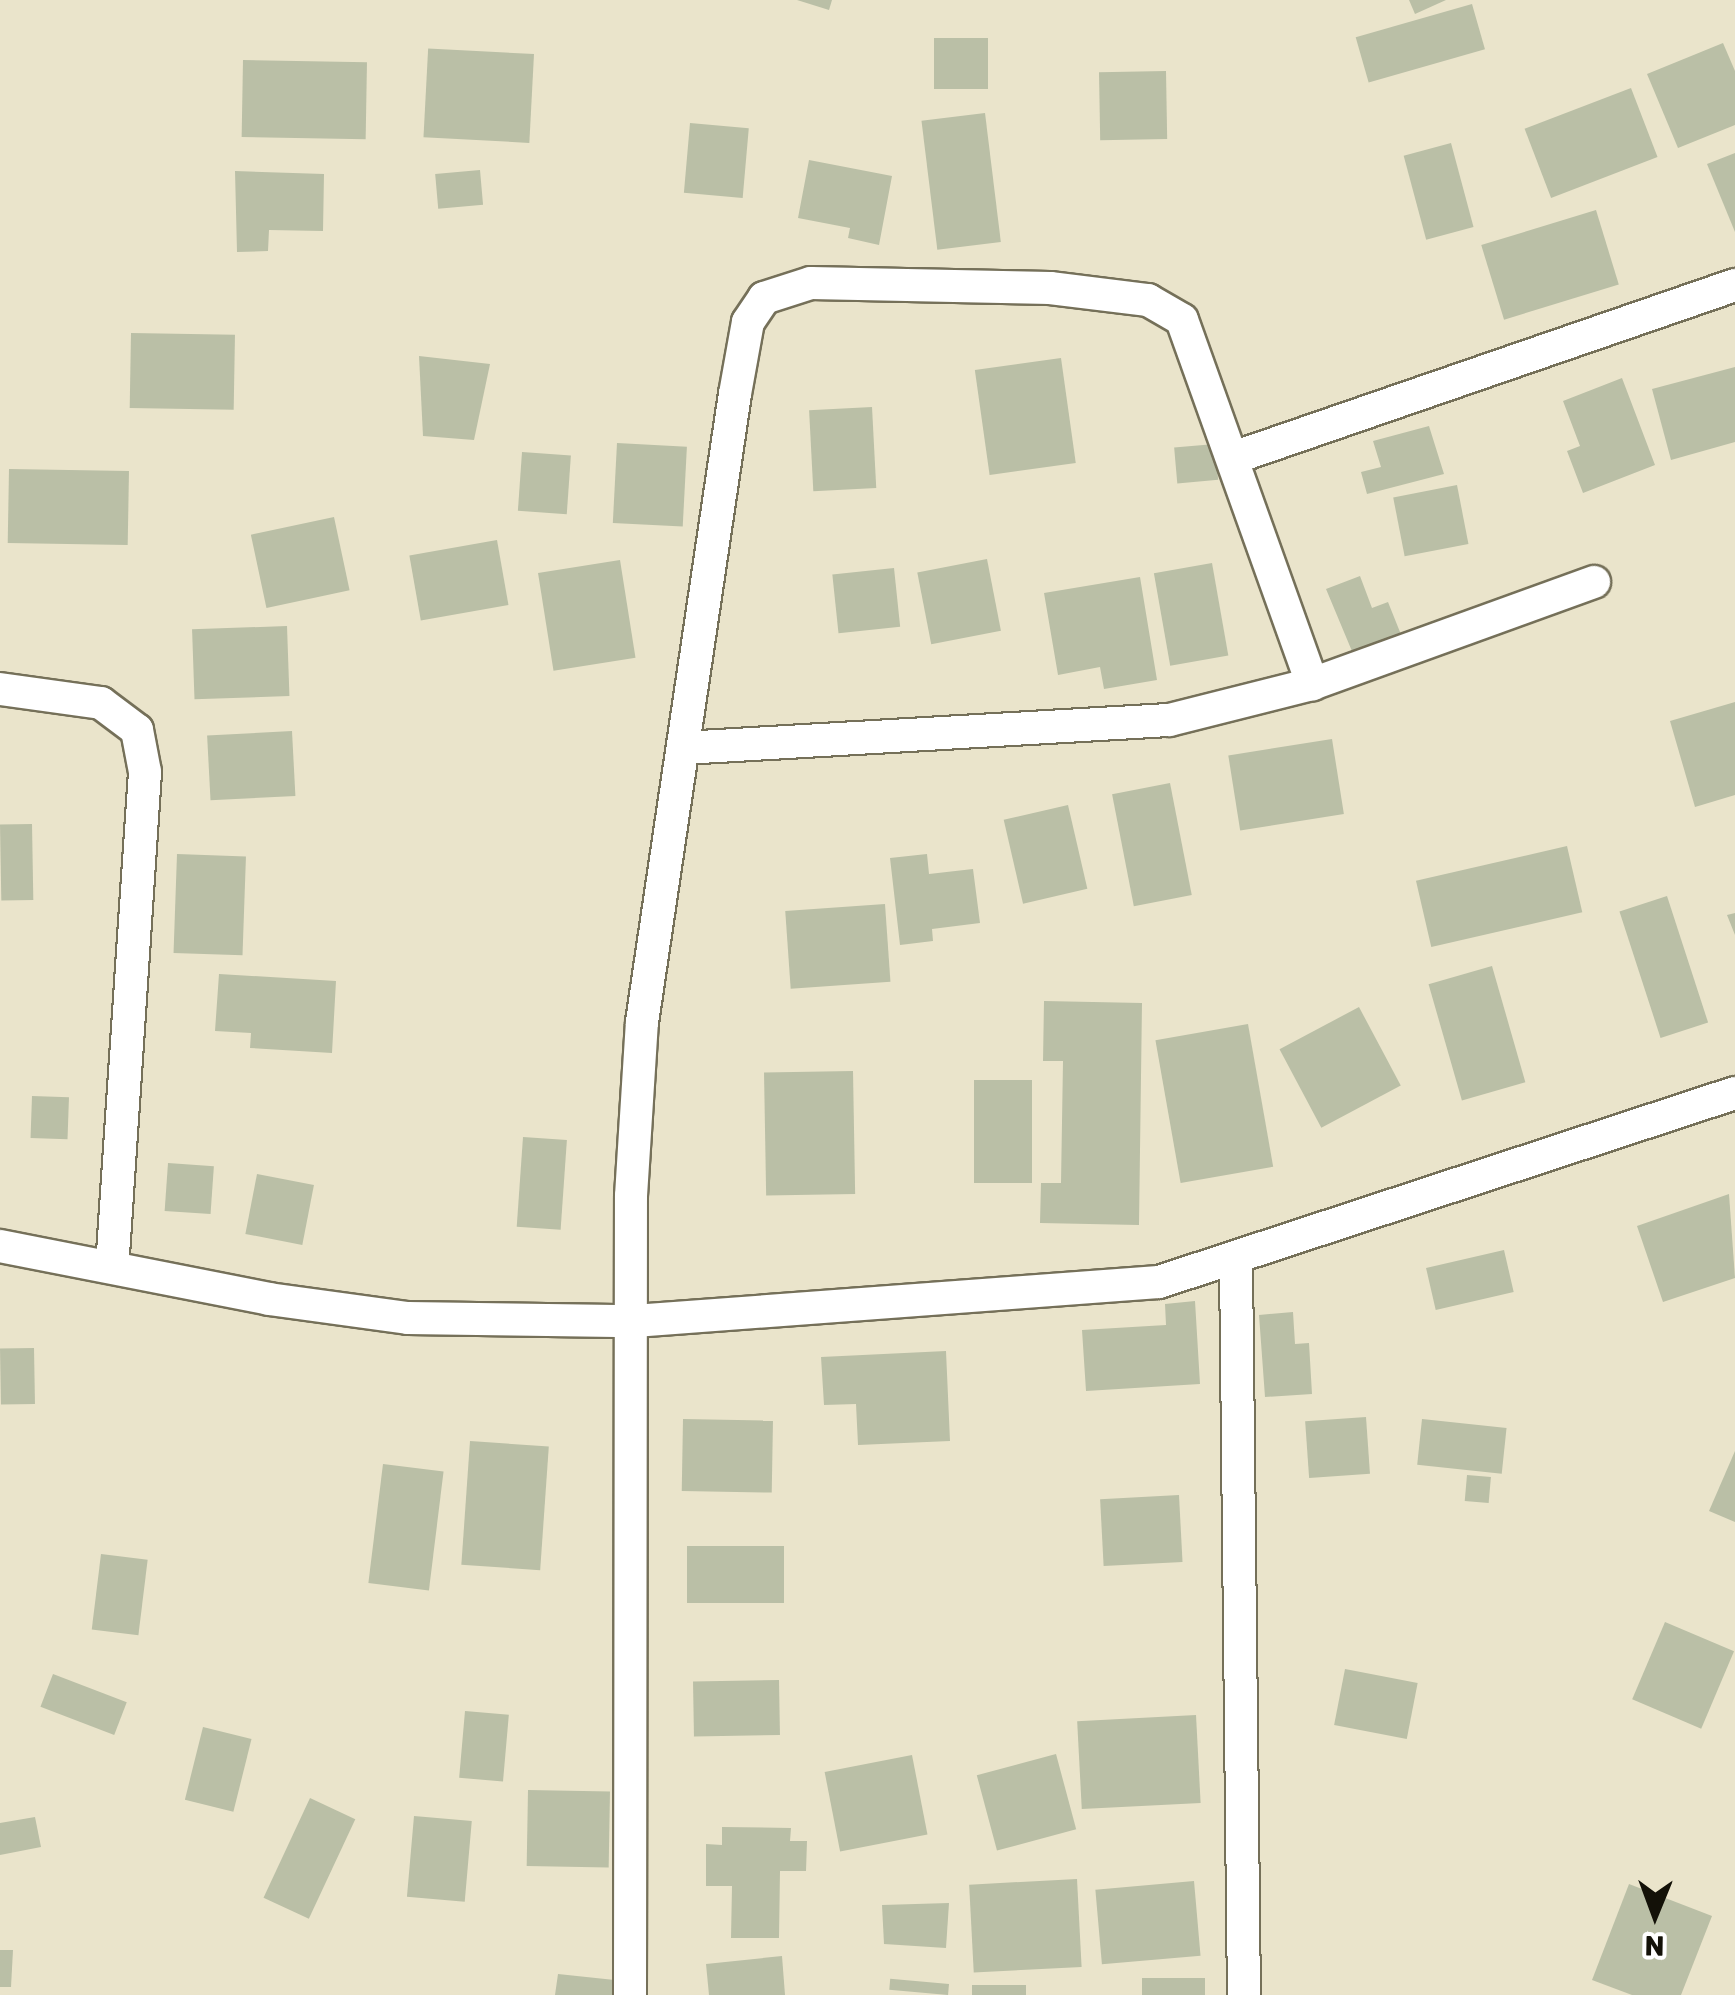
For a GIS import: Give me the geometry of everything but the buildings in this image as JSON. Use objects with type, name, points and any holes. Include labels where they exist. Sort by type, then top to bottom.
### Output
[{"type":"street","points":[[630,1995],[634,1321],[630,1196],[642,1022],[748,322],[764,298],[811,283],[876,281],[1148,300],[1182,320],[1236,457],[1312,684]]},
{"type":"street","points":[[1236,457],[1735,286]]},
{"type":"street","points":[[683,748],[1169,720],[1312,684],[1594,582]]},
{"type":"street","points":[[0,689],[14,696],[100,703],[137,730],[145,772],[112,1266]]},
{"type":"street","points":[[0,1246],[268,1299],[408,1318],[634,1321],[1159,1282],[1236,1261],[1735,1093]]},
{"type":"street","points":[[1236,1261],[1244,1995]]}]
